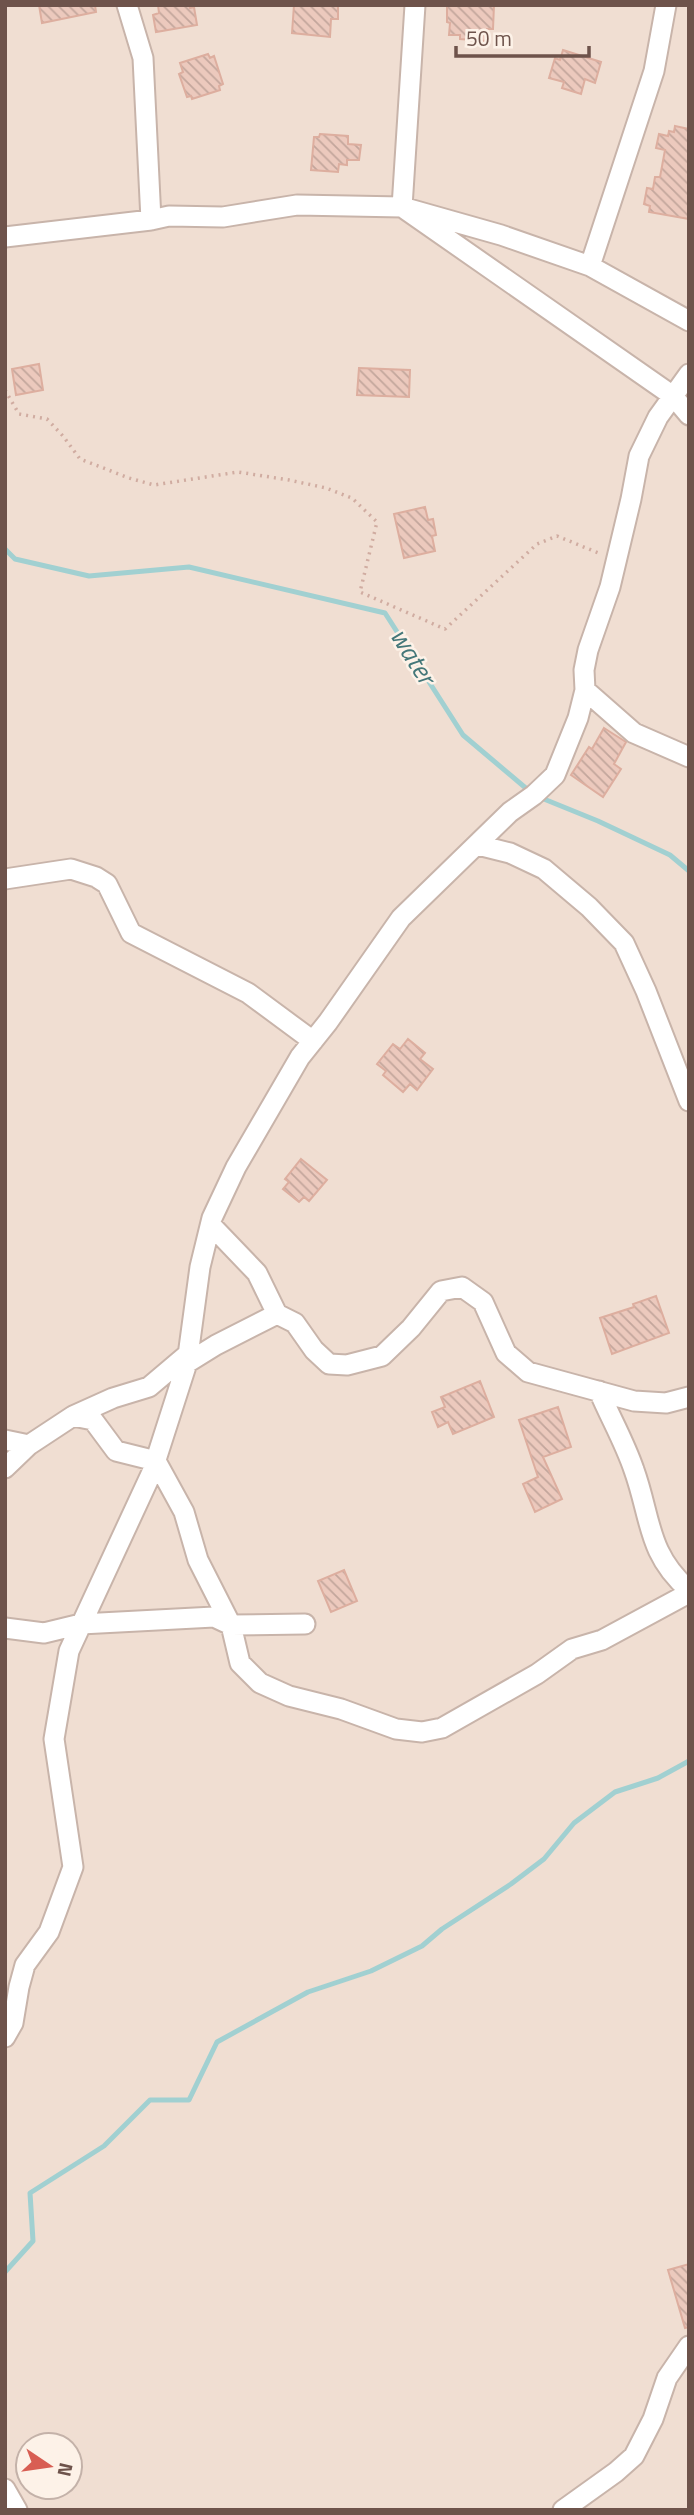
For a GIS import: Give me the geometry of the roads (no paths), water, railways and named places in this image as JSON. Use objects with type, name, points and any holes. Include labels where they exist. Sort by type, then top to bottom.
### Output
[{"type":"street","points":[[127,5],[143,58],[151,220]]},
{"type":"street","points":[[402,207],[415,5]]},
{"type":"street","points":[[590,266],[653,71],[666,5]]},
{"type":"street","points":[[5,237],[169,216],[223,217],[297,205],[402,207],[501,235],[590,266],[689,321]]},
{"type":"street","points":[[402,207],[673,396],[689,415]]},
{"type":"street","points":[[5,2037],[13,2023],[25,1965],[49,1932],[73,1867],[54,1739],[69,1651],[156,1461],[187,1359],[200,1267],[211,1225],[240,1158],[300,1057],[401,918],[510,812],[534,795],[555,775],[578,718],[585,690],[584,670],[588,650],[610,587],[639,456],[658,417],[689,374]]},
{"type":"street","points":[[585,690],[634,733],[689,757]]},
{"type":"street","points":[[478,845],[510,853],[544,869],[624,943],[689,1101]]},
{"type":"street","points":[[5,878],[71,869],[96,877],[107,884],[131,933],[248,993],[313,1041]]},
{"type":"street","points":[[211,1225],[257,1273],[277,1314],[295,1322],[314,1350],[329,1364],[347,1365],[382,1356],[411,1328],[441,1291],[462,1287],[483,1302],[506,1353],[528,1372],[634,1401],[666,1403],[689,1397]]},
{"type":"street","points":[[5,1468],[29,1444],[73,1416],[113,1398],[149,1387],[187,1359],[277,1314]]},
{"type":"street","points":[[73,1416],[93,1420],[116,1451],[156,1461],[184,1512],[198,1560],[231,1625],[240,1663],[260,1683],[289,1696],[341,1709],[396,1729],[422,1732],[442,1728],[537,1674],[572,1648],[602,1640],[689,1591],[671,1574],[653,1541],[634,1469],[599,1391]]},
{"type":"street","points":[[5,1440],[29,1444]]},
{"type":"street","points":[[5,1628],[44,1633],[81,1625],[214,1617],[231,1625],[305,1624]]},
{"type":"street","points":[[563,2510],[634,2456],[653,2419],[667,2378],[689,2346]]},
{"type":"street","points":[[5,2489],[18,2510]]},
{"type":"waterway","name":"water","points":[[5,549],[15,559],[89,576],[189,567],[385,613],[463,735],[534,795],[670,855],[689,871]]},
{"type":"waterway","points":[[5,2272],[33,2241],[30,2193],[104,2146],[150,2100],[189,2100],[217,2042],[308,1992],[371,1971],[422,1946],[442,1929],[544,1859],[574,1823],[615,1792],[658,1778],[689,1761]]}]
